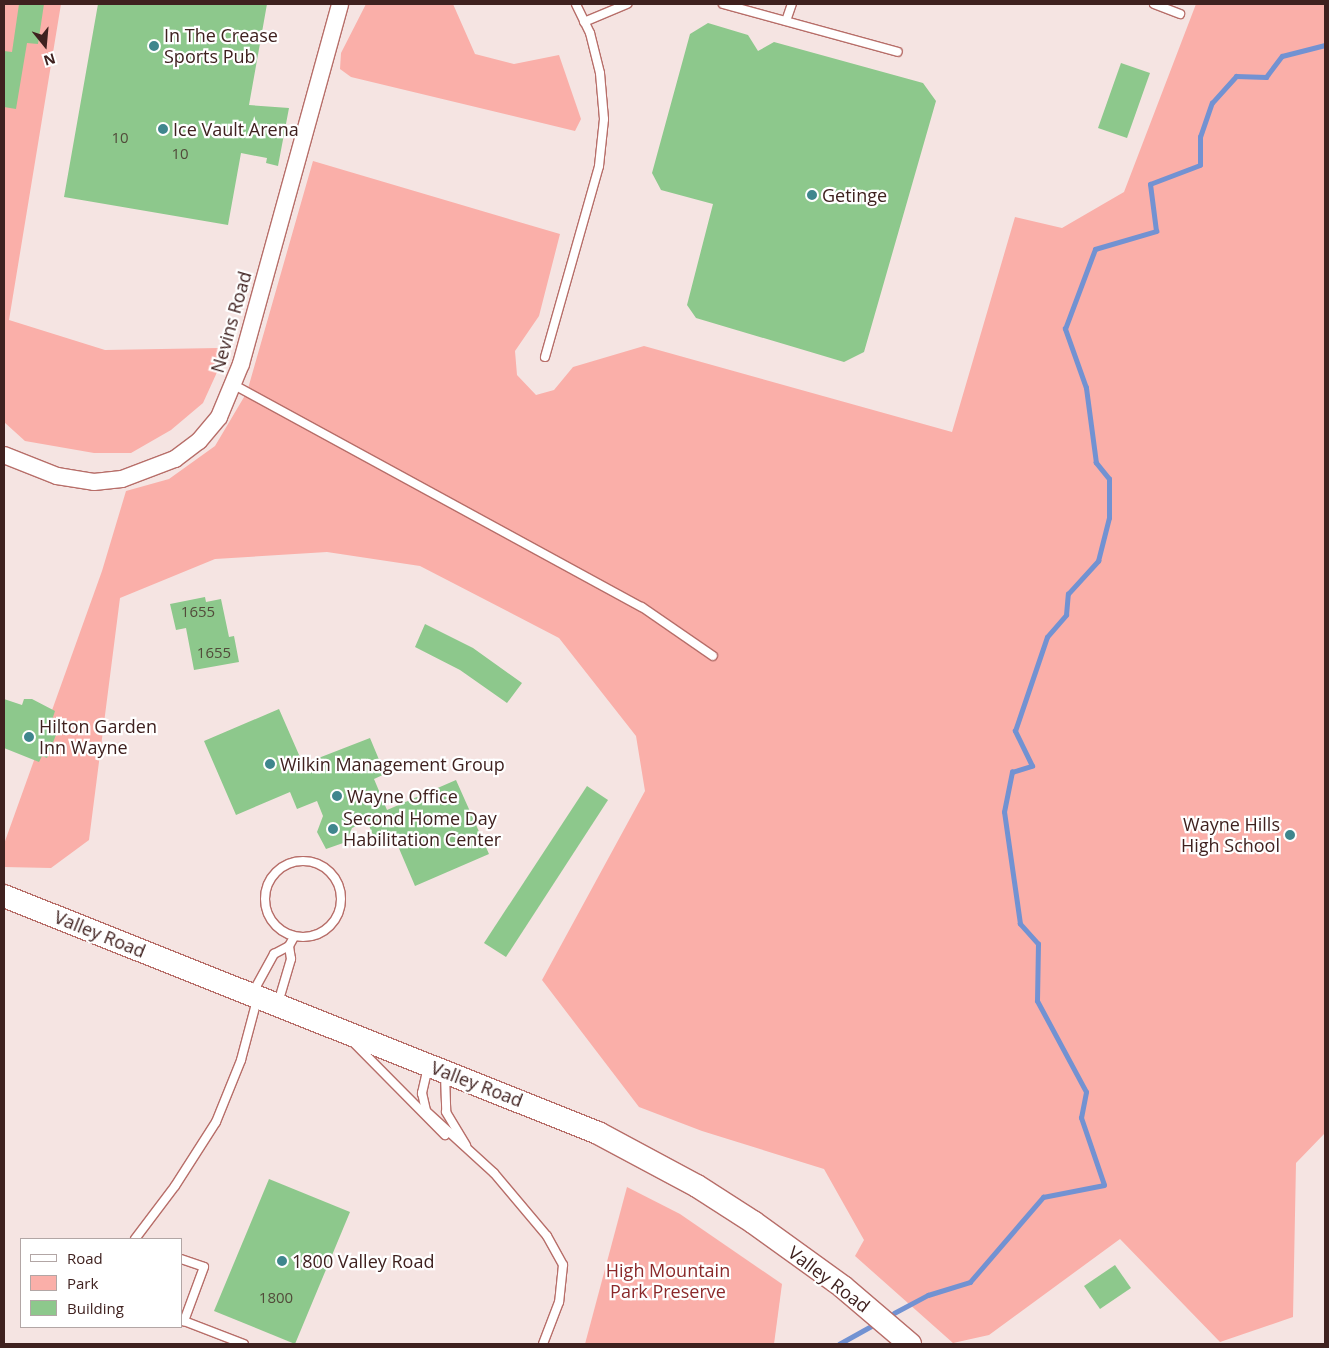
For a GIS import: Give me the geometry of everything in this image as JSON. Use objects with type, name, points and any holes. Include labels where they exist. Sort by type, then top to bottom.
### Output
[{"type":"main road","name":"Valley Road","points":[[4,896],[262,1000],[343,1030],[598,1134],[697,1186],[843,1287],[910,1344]]},
{"type":"street","name":"Nevins Road","points":[[4,455],[57,476],[94,482],[146,473],[175,460],[199,441],[219,417],[234,385],[340,4]]},
{"type":"lane","points":[[545,357],[599,166],[604,119],[600,72],[584,22],[576,4]]},
{"type":"lane","points":[[584,22],[627,4]]},
{"type":"lane","points":[[723,4],[898,52]]},
{"type":"lane","points":[[786,21],[792,4]]},
{"type":"lane","points":[[1154,4],[1180,14]]},
{"type":"lane","points":[[234,385],[642,607],[713,656]]},
{"type":"lane","points":[[310,860],[333,875],[340,891],[339,910],[323,932],[309,937],[294,937],[271,920],[266,904],[267,889],[284,865],[310,860]]},
{"type":"lane","points":[[136,1238],[176,1186],[216,1122],[241,1060],[262,1000],[274,954],[289,946],[294,937]]},
{"type":"lane","points":[[262,1000],[291,959],[289,946]]},
{"type":"lane","points":[[343,1030],[434,1128],[470,1151]]},
{"type":"lane","points":[[437,1069],[446,1112],[470,1151]]},
{"type":"lane","points":[[437,1069],[422,1094],[426,1111],[470,1151],[547,1236],[563,1266],[559,1302],[543,1344]]},
{"type":"lane","points":[[182,1259],[204,1267],[184,1321],[244,1344]]},
{"type":"green space","points":[[4,4],[61,4],[9,320],[105,350],[218,348],[218,370],[203,403],[171,430],[131,453],[94,453],[25,441],[4,422]]},
{"type":"green space","points":[[366,4],[453,4],[475,54],[514,64],[559,55],[581,119],[575,131],[351,77],[340,69],[341,53]]},
{"type":"green space","points":[[1196,4],[1325,4],[1325,1133],[1296,1163],[1293,1317],[1220,1342],[1120,1239],[989,1335],[953,1343],[855,1256],[864,1240],[824,1169],[702,1131],[639,1107],[542,980],[645,791],[636,736],[559,638],[420,566],[327,552],[215,559],[120,598],[89,840],[51,868],[4,867],[4,844],[102,571],[126,491],[169,479],[215,446],[247,392],[313,161],[560,234],[539,316],[515,351],[517,375],[536,395],[554,390],[573,367],[644,346],[952,432],[1015,217],[1062,228],[1124,192]]},
{"type":"green space","name":"High Mountain Park Preserve","points":[[627,1187],[680,1214],[782,1284],[774,1344],[585,1344]]},
{"type":"building","points":[[19,4],[44,4],[38,44],[27,43],[16,109],[4,107],[4,51],[12,52]]},
{"type":"building","name":"Ice Vault Arena","points":[[98,4],[267,4],[249,105],[289,108],[278,166],[266,163],[267,158],[241,153],[228,225],[64,197]]},
{"type":"building","name":"Getinge","points":[[708,23],[748,35],[758,51],[774,42],[923,83],[936,101],[864,352],[844,362],[696,318],[687,305],[713,204],[661,190],[652,173],[690,34]]},
{"type":"building","points":[[1121,63],[1150,73],[1127,138],[1098,128]]},
{"type":"building","points":[[205,597],[206,602],[221,599],[229,637],[234,636],[239,662],[194,670],[186,628],[176,630],[170,604]]},
{"type":"building","points":[[425,624],[473,648],[522,683],[507,703],[460,670],[415,647]]},
{"type":"building","name":"Hilton Garden Inn Wayne","points":[[4,699],[22,705],[24,699],[32,699],[55,711],[52,720],[59,727],[47,758],[42,756],[39,762],[4,748]]},
{"type":"building","name":"Wayne Office","points":[[279,709],[303,764],[370,738],[385,774],[374,779],[387,810],[456,780],[489,854],[415,886],[392,832],[375,840],[367,821],[352,828],[346,842],[326,849],[317,832],[323,816],[317,801],[297,809],[290,792],[236,815],[204,741]]},
{"type":"building","points":[[587,786],[608,800],[506,957],[484,943]]},
{"type":"building","name":"1800 Valley Road","points":[[269,1179],[350,1212],[295,1344],[214,1311]]},
{"type":"building","points":[[1115,1265],[1131,1288],[1100,1309],[1084,1286]]},
{"type":"waterway","points":[[894,1313],[928,1295],[970,1282],[1043,1197],[1104,1185],[1081,1118],[1086,1092],[1037,1001],[1038,944],[1020,924],[1004,812],[1012,772],[1032,766],[1015,731],[1047,637],[1066,615],[1068,594],[1098,561],[1109,518],[1109,479],[1096,463],[1086,388],[1065,329],[1095,249],[1156,231],[1150,184],[1200,165],[1200,137],[1212,103],[1236,76],[1266,77],[1282,56],[1325,45]]},
{"type":"waterway","points":[[839,1344],[871,1326]]},
{"type":"place","name":"In The Crease Sports Pub","points":[[154,46]]},
{"type":"place","name":"Ice Vault Arena","points":[[163,129]]},
{"type":"place","name":"Getinge","points":[[812,195]]},
{"type":"place","name":"Hilton Garden Inn Wayne","points":[[29,737]]},
{"type":"place","name":"Wilkin Management Group","points":[[270,764]]},
{"type":"place","name":"Wayne Office","points":[[337,796]]},
{"type":"place","name":"Second Home Day Habilitation Center","points":[[333,829]]},
{"type":"place","name":"Wayne Hills High School","points":[[1290,835]]},
{"type":"place","name":"1800 Valley Road","points":[[282,1261]]}]
